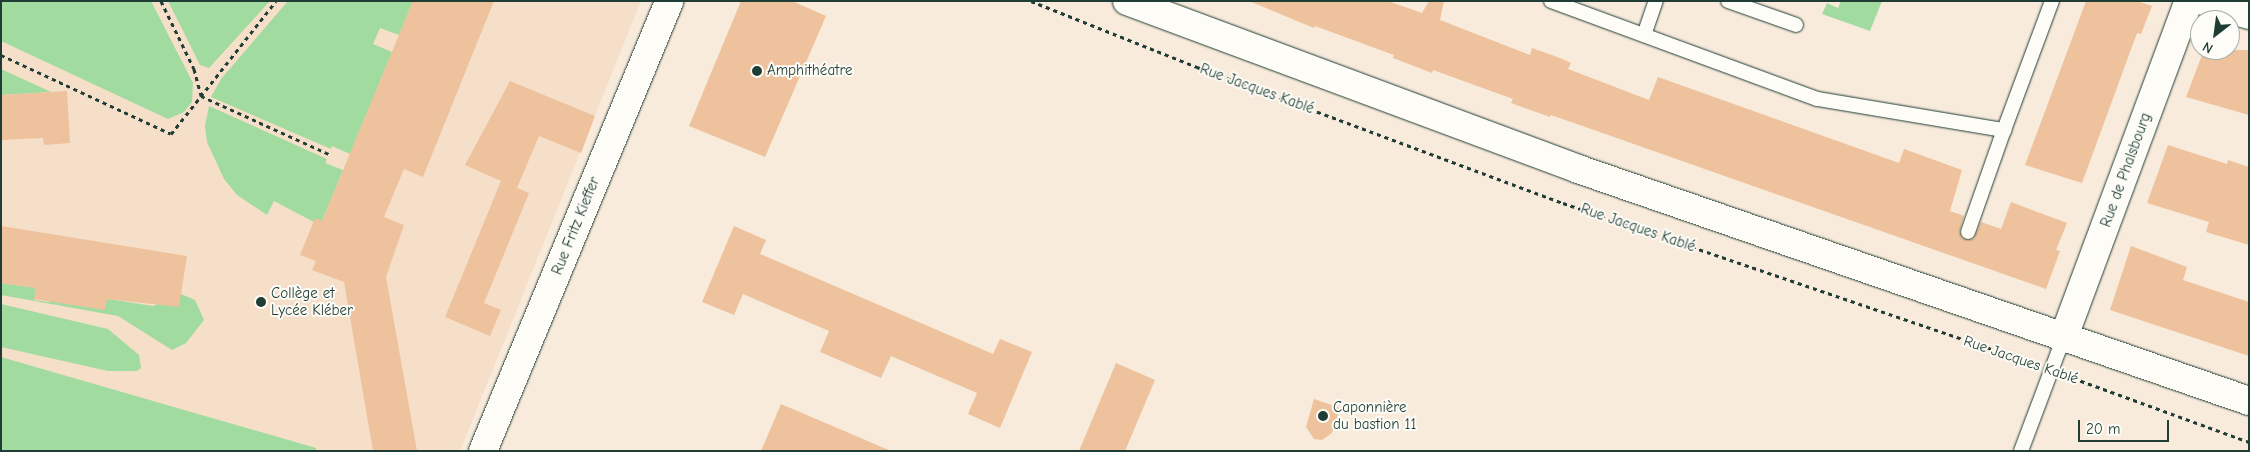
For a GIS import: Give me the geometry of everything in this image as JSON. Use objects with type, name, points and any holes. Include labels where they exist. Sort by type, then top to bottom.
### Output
[{"type":"street","name":"Rue Fritz Kieffer","points":[[483,451],[669,1]]},
{"type":"street","points":[[1127,1],[1578,169],[2249,402]]},
{"type":"street","name":"Rue de Phalsbourg","points":[[2063,339],[2189,1]]},
{"type":"street","points":[[2203,1],[2249,15]]},
{"type":"lane","points":[[1551,1],[1818,98],[2004,130]]},
{"type":"lane","points":[[1644,35],[1656,1]]},
{"type":"lane","points":[[1728,1],[1796,25]]},
{"type":"lane","points":[[1968,232],[2052,1]]},
{"type":"lane","points":[[2021,451],[2063,339]]},
{"type":"path","points":[[161,1],[194,69],[201,96]]},
{"type":"path","points":[[1,55],[172,134],[276,1]]},
{"type":"path","name":"Rue Jacques Kablé","points":[[1031,1],[1197,67],[1563,203],[2052,370],[2249,442]]},
{"type":"path","points":[[201,96],[329,154]]},
{"type":"shaded area","name":"Collège et Lycée Kléber","points":[[1,1],[641,1],[460,451],[1,451]]},
{"type":"green space","points":[[1,1],[151,1],[193,83],[192,102],[184,112],[168,119],[1,41]]},
{"type":"green space","points":[[168,1],[270,1],[209,68],[200,65]]},
{"type":"green space","points":[[288,1],[413,1],[399,35],[380,28],[373,44],[392,52],[350,154],[332,146],[331,149],[211,97],[221,79]]},
{"type":"green space","points":[[1841,1],[1882,1],[1870,31],[1822,14],[1827,3],[1838,8]]},
{"type":"green space","points":[[1,69],[51,92],[1,95]]},
{"type":"green space","points":[[209,106],[327,159],[325,163],[343,170],[322,221],[314,222],[274,201],[267,215],[237,195],[224,179],[207,142],[205,126]]},
{"type":"green space","points":[[1,283],[36,288],[34,300],[49,302],[51,290],[153,306],[181,294],[195,300],[204,320],[186,343],[172,350],[118,316],[1,295]]},
{"type":"green space","points":[[1,304],[108,329],[139,355],[141,368],[137,371],[108,371],[1,347]]},
{"type":"green space","points":[[1,357],[316,448],[316,451],[1,451]]},
{"type":"building","points":[[413,1],[494,1],[423,177],[404,169],[384,217],[404,225],[386,277],[417,451],[373,451],[344,282],[312,270],[316,261],[300,255],[315,218],[322,221]]},
{"type":"building","name":"Amphithéatre","points":[[741,1],[792,1],[826,16],[765,157],[689,126]]},
{"type":"building","points":[[1249,1],[1388,1],[1422,13],[1429,1],[1444,1],[1440,20],[1530,55],[1532,48],[1560,58],[1571,63],[1568,69],[1649,100],[1658,77],[1899,163],[1904,149],[1962,170],[1950,211],[1964,216],[1960,230],[1962,238],[1973,239],[1981,222],[2001,229],[2011,202],[2067,223],[2056,250],[2060,251],[2046,289],[1551,115],[1550,117],[1511,103],[1513,99],[1433,70],[1432,73],[1393,58],[1394,55],[1315,26],[1314,28]]},
{"type":"building","points":[[2086,1],[2137,1],[2152,6],[2141,34],[2137,33],[2082,183],[2025,165]]},
{"type":"building","points":[[2240,50],[2249,50],[2249,115],[2186,97],[2200,60],[2240,60]]},
{"type":"building","points":[[510,81],[595,116],[581,153],[539,136],[517,188],[529,193],[484,303],[501,310],[490,336],[445,317],[501,181],[465,165]]},
{"type":"building","points":[[67,91],[70,143],[44,145],[43,138],[1,140],[1,95]]},
{"type":"building","points":[[2168,145],[2227,164],[2228,160],[2249,167],[2249,245],[2206,232],[2209,222],[2147,203]]},
{"type":"building","points":[[1,226],[187,256],[179,307],[107,299],[105,310],[34,299],[36,288],[1,283]]},
{"type":"building","points":[[734,226],[766,240],[760,254],[993,354],[1000,339],[1032,352],[1000,428],[968,414],[977,393],[891,356],[881,378],[820,352],[829,331],[743,294],[734,315],[702,302]]},
{"type":"building","points":[[2131,246],[2187,267],[2183,280],[2249,302],[2249,356],[2110,310]]},
{"type":"building","points":[[1116,363],[1155,380],[1125,451],[1079,451]]},
{"type":"building","name":"Caponnière du bastion 11","points":[[1314,399],[1340,408],[1332,433],[1322,440],[1314,439],[1306,427]]},
{"type":"building","points":[[781,404],[891,451],[761,451]]},
{"type":"place","name":"Amphithéatre","points":[[757,71]]},
{"type":"place","name":"Collège et Lycée Kléber","points":[[261,302]]},
{"type":"place","name":"Caponnière du bastion 11","points":[[1323,416]]}]
